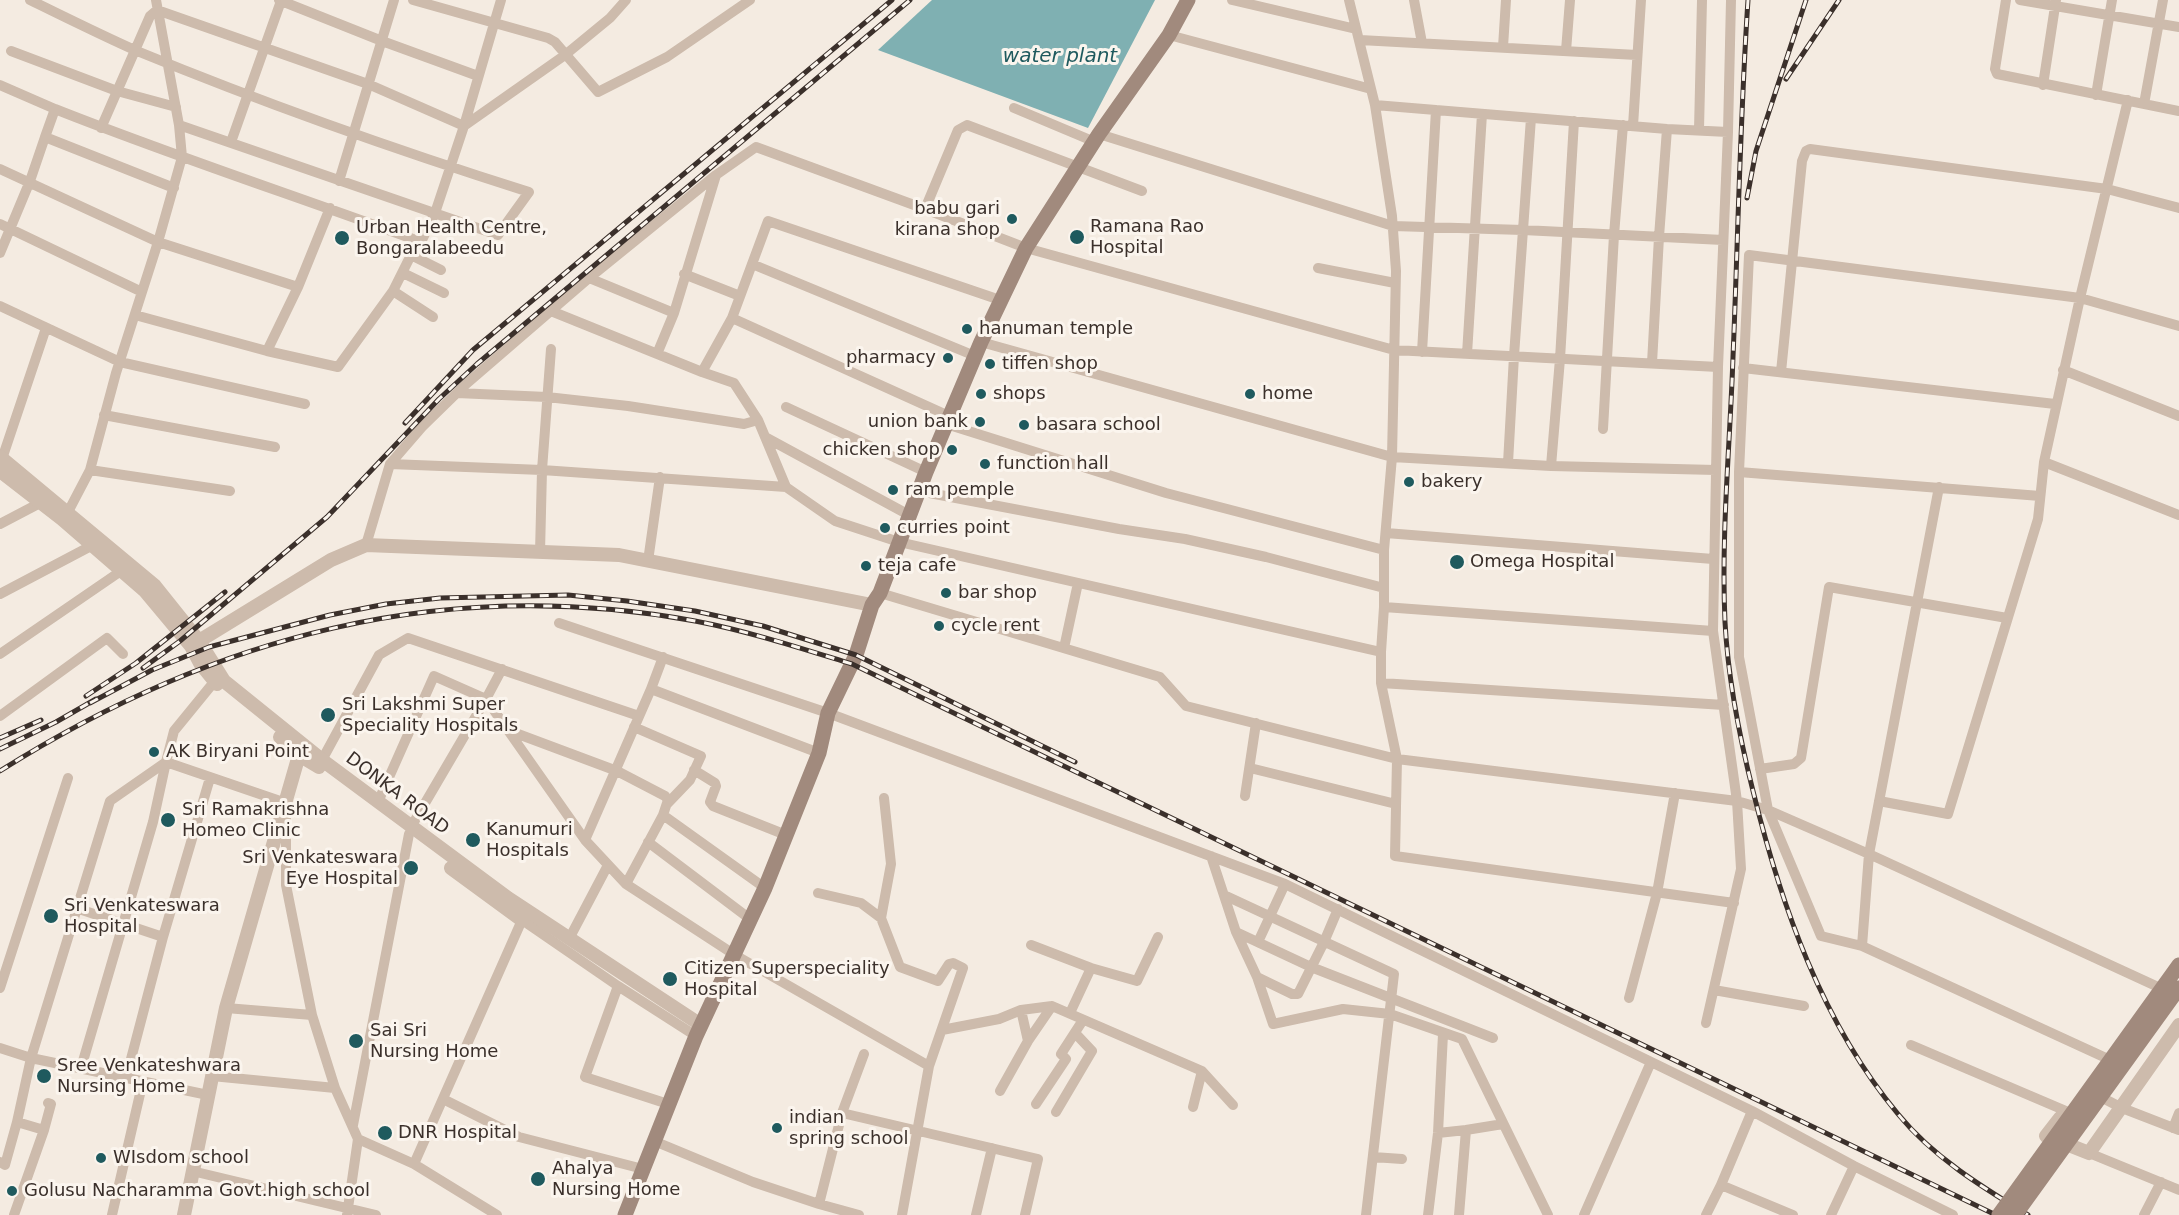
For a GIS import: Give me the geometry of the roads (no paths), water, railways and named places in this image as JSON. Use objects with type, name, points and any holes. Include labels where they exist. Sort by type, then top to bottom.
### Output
[{"type":"main road","points":[[625,1215],[698,1030],[765,888],[819,753],[828,713],[856,655],[926,472],[1000,300],[1026,248],[1097,138],[1169,35],[1188,0]]},
{"type":"main road","points":[[1999,1215],[2179,965]]},
{"type":"main road","points":[[2014,1215],[2179,988]]},
{"type":"street","points":[[30,0],[135,50],[248,95],[353,134],[529,192],[498,235],[179,125]]},
{"type":"street","points":[[231,142],[280,0],[381,41],[478,76]]},
{"type":"street","points":[[339,181],[394,0]]},
{"type":"street","points":[[413,0],[548,38],[555,42],[598,92],[667,57],[750,0]]},
{"type":"street","points":[[135,315],[267,351],[338,367],[393,291],[435,213],[464,126],[501,0]]},
{"type":"street","points":[[464,126],[565,55],[610,18],[626,0]]},
{"type":"street","points":[[1232,0],[1358,34],[1422,43],[1637,55]]},
{"type":"street","points":[[1349,0],[1375,105],[1393,226],[1395,282],[1392,457],[1384,550],[1381,683],[1397,759],[1395,856],[1734,903]]},
{"type":"street","points":[[1414,0],[1422,43]]},
{"type":"street","points":[[1503,47],[1506,0]]},
{"type":"street","points":[[1566,51],[1570,0]]},
{"type":"street","points":[[1603,429],[1614,235],[1637,55],[1641,0]]},
{"type":"street","points":[[1699,130],[1702,0]]},
{"type":"street","points":[[1706,1023],[1741,869],[1737,801],[1713,631],[1718,367],[1731,0]]},
{"type":"street","points":[[2006,0],[1995,72],[2000,76],[2179,111]]},
{"type":"street","points":[[2020,0],[2055,3],[2109,16],[2179,27]]},
{"type":"street","points":[[2096,94],[2112,0]]},
{"type":"street","points":[[2144,104],[2163,0]]},
{"type":"street","points":[[2043,85],[2055,3]]},
{"type":"street","points":[[101,128],[150,16],[157,5]]},
{"type":"street","points":[[157,5],[368,84],[464,126]]},
{"type":"street","points":[[68,512],[90,470],[104,415],[182,158],[179,125],[157,5]]},
{"type":"street","points":[[1169,35],[1371,89]]},
{"type":"street","points":[[10,51],[117,91],[176,107]]},
{"type":"street","points":[[0,85],[101,128],[421,242]]},
{"type":"street","points":[[1879,801],[1948,814],[2038,519],[2044,462],[2055,404],[2128,100]]},
{"type":"street","points":[[1375,105],[1728,132]]},
{"type":"street","points":[[1014,108],[1097,138],[1393,226],[1723,240]]},
{"type":"street","points":[[0,253],[5,227],[30,182],[55,109]]},
{"type":"street","points":[[1422,352],[1436,110]]},
{"type":"street","points":[[1467,354],[1482,114]]},
{"type":"street","points":[[1508,464],[1531,118]]},
{"type":"street","points":[[1551,466],[1560,359],[1574,121]]},
{"type":"street","points":[[926,209],[958,130],[967,125],[1142,191]]},
{"type":"street","points":[[1652,363],[1667,129]]},
{"type":"street","points":[[45,137],[174,188]]},
{"type":"street","points":[[366,545],[390,465],[422,427],[457,393],[589,278],[716,175],[756,147],[1026,248],[1394,350],[1718,367]]},
{"type":"street","points":[[1781,372],[1802,161],[1806,151],[1810,149],[2107,189],[2179,208]]},
{"type":"street","points":[[0,169],[158,242],[298,287]]},
{"type":"street","points":[[657,354],[674,313],[716,175]]},
{"type":"street","points":[[267,351],[298,287],[330,208]]},
{"type":"street","points":[[702,372],[732,318],[768,221],[1000,300]]},
{"type":"street","points":[[5,227],[142,292]]},
{"type":"street","points":[[411,255],[441,270]]},
{"type":"street","points":[[2106,1058],[1862,946],[1821,936],[1768,810],[1739,657],[1738,472],[1749,255],[2080,298],[2179,326]]},
{"type":"street","points":[[752,264],[978,350],[1392,457],[1551,466],[1716,470]]},
{"type":"street","points":[[1318,268],[1395,282]]},
{"type":"street","points":[[403,273],[444,293]]},
{"type":"street","points":[[684,274],[740,296]]},
{"type":"street","points":[[589,278],[674,313]]},
{"type":"street","points":[[393,291],[433,317]]},
{"type":"street","points":[[0,306],[120,362],[305,404]]},
{"type":"street","points":[[551,311],[734,383],[758,420],[786,487]]},
{"type":"street","points":[[732,318],[948,420],[1166,493],[1384,550]]},
{"type":"street","points":[[1,462],[46,328]]},
{"type":"street","points":[[540,553],[542,470],[551,349]]},
{"type":"street","points":[[1743,368],[2055,404]]},
{"type":"street","points":[[2063,370],[2179,416]]},
{"type":"street","points":[[457,393],[547,397],[628,406],[744,424],[758,420]]},
{"type":"street","points":[[786,407],[926,472]]},
{"type":"street","points":[[104,415],[275,447]]},
{"type":"street","points":[[765,437],[909,515]]},
{"type":"street","name":"DONKA ROAD","points":[[1,462],[40,503],[155,601],[191,646],[214,682],[299,755],[698,1030]]},
{"type":"street","name":"DONKA ROAD","points":[[1,462],[68,512],[155,586],[200,642],[224,681],[378,802],[484,893],[618,986],[698,1030]]},
{"type":"street","points":[[2044,462],[2179,514]]},
{"type":"street","points":[[390,465],[542,470],[786,487],[835,520],[899,542],[1381,652]]},
{"type":"street","points":[[90,470],[230,491]]},
{"type":"street","points":[[1738,472],[2040,496]]},
{"type":"street","points":[[648,561],[660,477]]},
{"type":"street","points":[[1862,946],[1869,854],[1940,487]]},
{"type":"street","points":[[919,490],[1119,529],[1185,539],[1266,557],[1384,588]]},
{"type":"street","points":[[0,524],[40,503]]},
{"type":"street","points":[[1386,533],[1713,559]]},
{"type":"street","points":[[200,642],[331,560],[366,545],[619,555],[876,599],[1064,648],[1160,677],[1186,706],[1397,759],[1737,801],[1768,810],[2156,986]]},
{"type":"street","points":[[0,594],[91,546]]},
{"type":"street","points":[[0,654],[121,571]]},
{"type":"street","points":[[1064,648],[1078,583]]},
{"type":"street","points":[[1761,769],[1794,764],[1801,758],[1829,587],[2007,618]]},
{"type":"street","points":[[1384,607],[1713,631]]},
{"type":"street","points":[[559,622],[828,713],[1284,884],[1752,1111],[1854,1166],[1953,1215]]},
{"type":"street","points":[[0,716],[107,638],[123,654]]},
{"type":"street","points":[[322,760],[379,655],[408,638],[639,716]]},
{"type":"street","points":[[585,840],[663,657]]},
{"type":"street","points":[[353,1125],[410,831],[502,669]]},
{"type":"street","points":[[378,802],[434,676],[486,699],[585,840],[626,884],[735,955],[929,1066]]},
{"type":"street","points":[[81,1068],[153,822],[174,731],[214,682]]},
{"type":"street","points":[[1381,683],[1724,705]]},
{"type":"street","points":[[651,689],[819,753]]},
{"type":"street","points":[[1245,796],[1256,723]]},
{"type":"street","points":[[634,727],[699,754],[700,758],[690,780],[667,804]]},
{"type":"street","points":[[509,731],[616,771],[667,798],[663,815],[626,884]]},
{"type":"street","points":[[184,1215],[226,1008],[299,755]]},
{"type":"street","points":[[166,762],[286,803]]},
{"type":"street","points":[[0,1162],[4,1164],[31,1058],[110,801],[166,762]]},
{"type":"street","points":[[1250,768],[1396,804]]},
{"type":"street","points":[[694,770],[715,783],[710,802],[713,806],[786,835]]},
{"type":"street","points":[[0,988],[68,778]]},
{"type":"street","points":[[126,1078],[163,937],[210,778]]},
{"type":"street","points":[[1629,998],[1657,893],[1675,793]]},
{"type":"street","points":[[884,798],[891,864],[881,918],[900,967],[938,981],[949,964],[953,963],[963,968],[929,1066],[902,1215]]},
{"type":"street","points":[[286,803],[286,885],[312,1015],[335,1088],[358,1139],[348,1211]]},
{"type":"street","points":[[663,815],[765,888]]},
{"type":"street","points":[[648,842],[750,919]]},
{"type":"street","points":[[1211,856],[1236,932],[1257,977],[1273,1024],[1343,1009],[1390,1014],[1462,1039],[1548,1215]]},
{"type":"street","points":[[569,939],[608,865]]},
{"type":"street","points":[[1258,942],[1284,884]]},
{"type":"street","points":[[818,893],[861,903],[881,918]]},
{"type":"street","points":[[1224,895],[1394,974],[1366,1215]]},
{"type":"street","points":[[76,908],[163,937]]},
{"type":"street","points":[[1257,977],[1292,994],[1298,994],[1338,909]]},
{"type":"street","points":[[414,1164],[522,920]]},
{"type":"street","points":[[1236,932],[1311,967],[1493,1038]]},
{"type":"street","points":[[1031,945],[1091,968],[1137,981],[1158,937]]},
{"type":"street","points":[[2179,954],[2106,1058],[2046,1136],[2179,1190]]},
{"type":"street","points":[[1070,1013],[1091,968]]},
{"type":"street","points":[[618,986],[585,1077],[668,1104]]},
{"type":"street","points":[[1714,990],[1804,1006]]},
{"type":"street","points":[[942,1030],[999,1019],[1021,1010],[1052,1006],[1202,1071],[1233,1105]]},
{"type":"street","points":[[1000,1091],[1028,1041],[1052,1006]]},
{"type":"street","points":[[226,1008],[312,1015]]},
{"type":"street","points":[[1021,1010],[1028,1041]]},
{"type":"street","points":[[1036,1104],[1066,1059],[1061,1054],[1083,1020]]},
{"type":"street","points":[[2089,1153],[2179,1025]]},
{"type":"street","points":[[1056,1112],[1092,1051],[1074,1033]]},
{"type":"street","points":[[1428,1215],[1438,1133],[1443,1034]]},
{"type":"street","points":[[1911,1045],[2066,1111]]},
{"type":"street","points":[[0,1048],[31,1058],[208,1095]]},
{"type":"street","points":[[819,1204],[842,1113],[864,1054]]},
{"type":"street","points":[[1584,1215],[1651,1062]]},
{"type":"street","points":[[1193,1107],[1202,1071]]},
{"type":"street","points":[[212,1076],[335,1088]]},
{"type":"street","points":[[112,1215],[143,1081]]},
{"type":"street","points":[[2084,1088],[2122,1108],[2176,1129],[2179,1113]]},
{"type":"street","points":[[443,1099],[519,1137],[643,1169]]},
{"type":"street","points":[[14,1215],[44,1130],[51,1104],[48,1104]]},
{"type":"street","points":[[1706,1215],[1752,1111]]},
{"type":"street","points":[[842,1113],[1038,1159],[1025,1215]]},
{"type":"street","points":[[16,1122],[44,1130]]},
{"type":"street","points":[[1438,1133],[1503,1124]]},
{"type":"street","points":[[1459,1215],[1466,1130]]},
{"type":"street","points":[[358,1139],[414,1164],[497,1215]]},
{"type":"street","points":[[654,1141],[753,1182],[859,1215]]},
{"type":"street","points":[[976,1215],[992,1148]]},
{"type":"street","points":[[1373,1157],[1402,1159]]},
{"type":"street","points":[[1831,1215],[1854,1166]]},
{"type":"street","points":[[192,1171],[348,1211],[376,1215]]},
{"type":"street","points":[[2144,1215],[2161,1182]]},
{"type":"street","points":[[1721,1185],[1793,1215]]},
{"type":"water","name":"water plant","points":[[932,0],[1155,0],[1088,128],[878,50]]},
{"type":"railway","points":[[405,423],[473,350],[892,0]]},
{"type":"railway","points":[[143,668],[180,641],[327,517],[439,399],[477,364],[910,0]]},
{"type":"railway","points":[[1748,0],[1724,589],[1729,665],[1748,770],[1764,834],[1791,919],[1826,1002],[1847,1041],[1871,1079],[1912,1130],[1942,1157],[1976,1182],[2028,1215]]},
{"type":"railway","points":[[1747,198],[1756,151],[1806,0]]},
{"type":"railway","points":[[1786,79],[1839,0]]},
{"type":"railway","points":[[86,696],[136,663],[225,592]]},
{"type":"railway","points":[[90,703],[152,670],[209,647],[330,615],[386,604],[440,598],[568,595],[695,611],[763,626],[856,655],[1075,762]]},
{"type":"railway","points":[[0,771],[81,724],[163,684],[248,652],[333,628],[421,613],[510,606],[602,609],[715,625],[852,664],[1996,1215]]},
{"type":"railway","points":[[0,749],[56,722],[96,699]]},
{"type":"railway","points":[[0,738],[41,720]]},
{"type":"place","name":"babu gari kirana shop","points":[[1012,219]]},
{"type":"place","name":"Ramana Rao Hospital","points":[[1077,237]]},
{"type":"place","name":"Urban Health Centre, Bongaralabeedu","points":[[342,238]]},
{"type":"place","name":"hanuman temple","points":[[967,329]]},
{"type":"place","name":"pharmacy","points":[[948,358]]},
{"type":"place","name":"tiffen shop","points":[[990,364]]},
{"type":"place","name":"shops","points":[[981,394]]},
{"type":"place","name":"home","points":[[1250,394]]},
{"type":"place","name":"union bank","points":[[980,422]]},
{"type":"place","name":"basara school","points":[[1024,425]]},
{"type":"place","name":"chicken shop","points":[[952,450]]},
{"type":"place","name":"function hall","points":[[985,464]]},
{"type":"place","name":"bakery","points":[[1409,482]]},
{"type":"place","name":"ram pemple","points":[[893,490]]},
{"type":"place","name":"curries point","points":[[885,528]]},
{"type":"place","name":"Omega Hospital","points":[[1457,562]]},
{"type":"place","name":"teja cafe","points":[[866,566]]},
{"type":"place","name":"bar shop","points":[[946,593]]},
{"type":"place","name":"cycle rent","points":[[939,626]]},
{"type":"place","name":"Sri Lakshmi Super Speciality Hospitals","points":[[328,715]]},
{"type":"place","name":"AK Biryani Point","points":[[154,752]]},
{"type":"place","name":"Sri Ramakrishna Homeo Clinic","points":[[168,820]]},
{"type":"place","name":"Kanumuri Hospitals","points":[[473,840]]},
{"type":"place","name":"Sri Venkateswara Eye Hospital","points":[[411,868]]},
{"type":"place","name":"Sri Venkateswara Hospital","points":[[51,916]]},
{"type":"place","name":"Citizen Superspeciality Hospital","points":[[670,979]]},
{"type":"place","name":"Sai Sri Nursing Home","points":[[356,1041]]},
{"type":"place","name":"Sree Venkateshwara Nursing Home","points":[[44,1076]]},
{"type":"place","name":"indian spring school","points":[[777,1128]]},
{"type":"place","name":"DNR Hospital","points":[[385,1133]]},
{"type":"place","name":"WIsdom school","points":[[101,1158]]},
{"type":"place","name":"Ahalya Nursing Home","points":[[538,1179]]},
{"type":"place","name":"Golusu Nacharamma Govt.high school","points":[[12,1191]]}]
